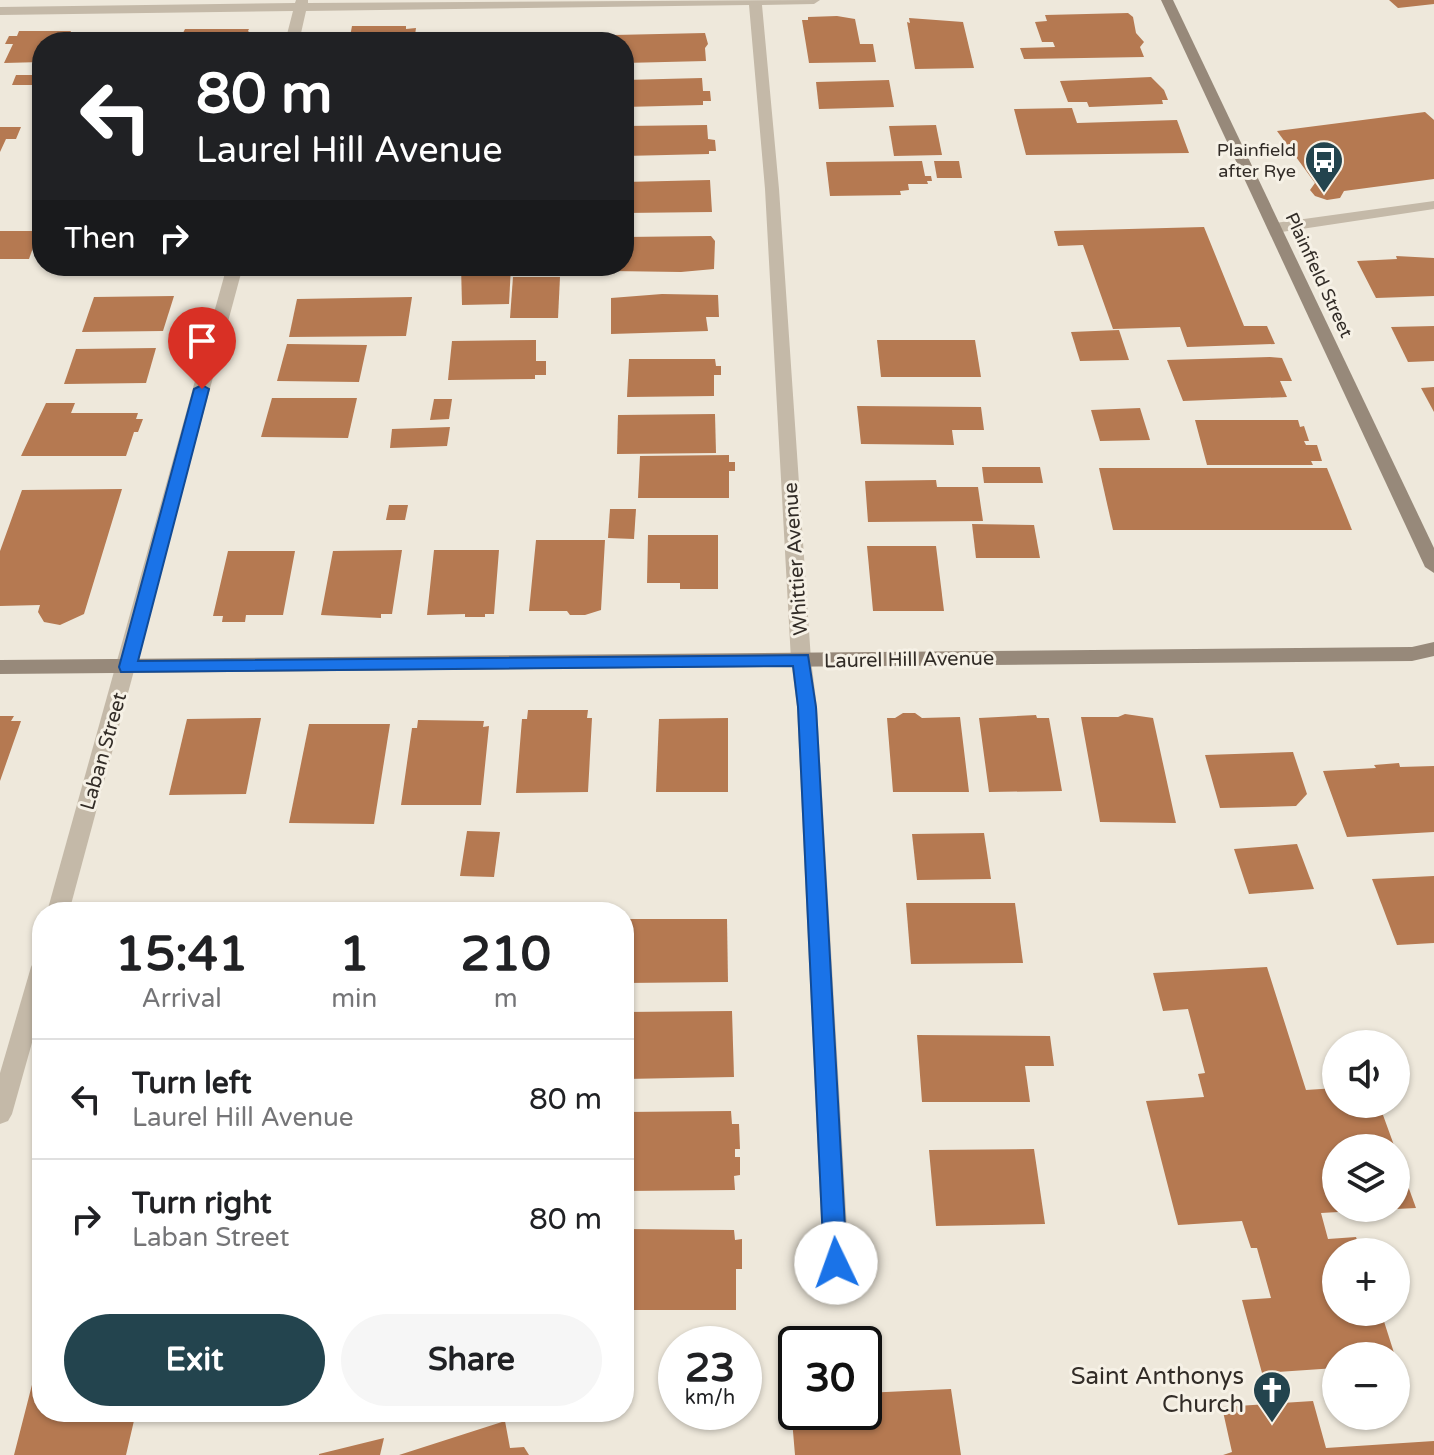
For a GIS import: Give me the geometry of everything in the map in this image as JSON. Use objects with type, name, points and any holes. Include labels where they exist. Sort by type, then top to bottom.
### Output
[{"type":"street","points":[[0,11],[301,3],[814,0]]},
{"type":"street","name":"Plainfield Street","points":[[1167,0],[1434,567]]},
{"type":"street","name":"Whittier Avenue","points":[[755,1],[772,189],[801,660],[807,707],[836,1263]]},
{"type":"street","points":[[294,32],[301,3]]},
{"type":"street","points":[[1275,228],[1434,205]]},
{"type":"street","name":"Laban Street","points":[[61,902],[232,276]]},
{"type":"street","name":"Laurel Hill Avenue","points":[[0,667],[1412,654],[1434,649]]},
{"type":"street","points":[[0,1114],[32,1002]]},
{"type":"building","points":[[1389,0],[1434,0],[1434,4],[1398,8]]},
{"type":"building","points":[[1128,13],[1133,17],[1136,33],[1144,42],[1140,47],[1144,57],[1024,59],[1020,48],[1055,47],[1053,42],[1042,42],[1035,22],[1047,21],[1045,15]]},
{"type":"building","points":[[837,16],[855,19],[860,44],[873,44],[876,62],[809,63],[802,20]]},
{"type":"building","points":[[909,18],[963,22],[974,68],[915,69],[907,22],[910,23]]},
{"type":"building","points":[[352,26],[416,28],[415,32],[351,32]]},
{"type":"building","points":[[185,29],[249,29],[249,32],[184,32]]},
{"type":"building","points":[[19,31],[71,31],[32,32],[32,62],[4,63],[13,44],[5,44],[9,36],[17,36]]},
{"type":"building","points":[[705,33],[708,44],[705,48],[706,61],[634,63],[634,35]]},
{"type":"building","points":[[16,75],[32,75],[32,85],[12,85]]},
{"type":"building","points":[[1151,77],[1164,90],[1168,100],[1162,100],[1163,104],[1089,107],[1087,102],[1068,102],[1060,81]]},
{"type":"building","points":[[702,78],[703,91],[710,91],[711,101],[703,101],[703,105],[634,107],[634,80]]},
{"type":"building","points":[[889,80],[894,107],[819,109],[816,82]]},
{"type":"building","points":[[1072,108],[1077,123],[1177,120],[1189,153],[1026,155],[1014,109]]},
{"type":"building","points":[[1425,112],[1434,120],[1434,179],[1344,191],[1340,198],[1327,200],[1315,196],[1310,190],[1315,183],[1277,131]]},
{"type":"building","points":[[707,125],[708,139],[715,140],[716,151],[709,151],[709,154],[634,156],[634,126]]},
{"type":"building","points":[[936,125],[942,155],[894,156],[889,126]]},
{"type":"building","points":[[0,127],[21,127],[16,139],[6,139],[0,152]]},
{"type":"building","points":[[922,161],[925,176],[931,176],[932,181],[927,181],[928,184],[908,184],[909,190],[900,191],[901,195],[830,196],[826,162]]},
{"type":"building","points":[[934,161],[959,161],[962,178],[937,178]]},
{"type":"building","points":[[710,180],[712,212],[634,213],[634,182]]},
{"type":"building","points":[[1204,227],[1244,326],[1267,326],[1275,344],[1187,347],[1180,327],[1113,329],[1083,245],[1058,246],[1054,231]]},
{"type":"building","points":[[0,231],[32,231],[29,259],[0,259]]},
{"type":"building","points":[[711,236],[715,241],[714,269],[634,271],[634,237]]},
{"type":"building","points":[[1396,256],[1434,258],[1434,296],[1376,298],[1357,261],[1397,259]]},
{"type":"building","points":[[461,276],[510,276],[509,304],[462,305]]},
{"type":"building","points":[[513,277],[560,277],[558,318],[510,318]]},
{"type":"building","points":[[662,294],[718,295],[719,317],[706,317],[708,331],[611,334],[611,298]]},
{"type":"building","points":[[174,296],[163,331],[82,332],[94,297]]},
{"type":"building","points":[[412,297],[406,336],[289,337],[297,299]]},
{"type":"building","points":[[1434,326],[1434,361],[1408,362],[1391,327]]},
{"type":"building","points":[[1119,330],[1129,360],[1080,361],[1071,332]]},
{"type":"building","points":[[536,340],[536,361],[546,361],[546,375],[535,375],[535,379],[448,380],[452,341]]},
{"type":"building","points":[[877,340],[975,340],[981,377],[881,377]]},
{"type":"building","points":[[287,344],[367,345],[359,382],[277,381]]},
{"type":"building","points":[[156,348],[146,383],[64,384],[76,349]]},
{"type":"building","points":[[1282,358],[1292,381],[1280,381],[1287,397],[1183,401],[1167,360]]},
{"type":"building","points":[[629,359],[715,359],[716,366],[721,366],[721,375],[714,375],[714,396],[627,397]]},
{"type":"building","points":[[1434,387],[1434,412],[1421,388]]},
{"type":"building","points":[[272,398],[357,398],[348,438],[261,437]]},
{"type":"building","points":[[434,399],[452,399],[449,419],[430,420]]},
{"type":"building","points":[[46,403],[75,403],[71,413],[138,413],[136,419],[143,419],[138,432],[134,432],[126,456],[21,456]]},
{"type":"building","points":[[857,406],[981,407],[984,430],[952,430],[954,445],[861,444]]},
{"type":"building","points":[[1140,408],[1150,440],[1100,441],[1091,410]]},
{"type":"building","points":[[715,414],[716,453],[617,454],[618,415]]},
{"type":"building","points":[[1195,420],[1298,420],[1300,427],[1304,426],[1309,441],[1304,441],[1306,445],[1317,445],[1322,461],[1311,461],[1313,465],[1207,465]]},
{"type":"building","points":[[450,427],[447,446],[390,448],[392,429]]},
{"type":"building","points":[[729,455],[729,462],[735,462],[735,471],[729,471],[729,498],[638,498],[640,456]]},
{"type":"building","points":[[982,467],[1040,467],[1043,483],[984,483]]},
{"type":"building","points":[[1099,468],[1327,468],[1352,530],[1113,530]]},
{"type":"building","points":[[936,480],[937,487],[978,487],[983,521],[868,522],[865,481]]},
{"type":"building","points":[[122,489],[84,614],[60,625],[44,622],[38,612],[40,605],[0,606],[0,551],[22,490]]},
{"type":"building","points":[[389,505],[408,505],[405,520],[386,520]]},
{"type":"building","points":[[610,509],[636,509],[634,539],[608,538]]},
{"type":"building","points":[[972,524],[1034,525],[1040,558],[976,558]]},
{"type":"building","points":[[648,535],[718,535],[718,589],[680,589],[680,583],[647,583]]},
{"type":"building","points":[[536,540],[605,540],[601,610],[585,615],[570,615],[567,611],[529,611]]},
{"type":"building","points":[[867,546],[936,546],[944,611],[873,611]]},
{"type":"building","points":[[402,550],[392,614],[381,614],[381,618],[321,615],[333,551]]},
{"type":"building","points":[[434,550],[499,550],[494,614],[485,614],[485,617],[427,615]]},
{"type":"building","points":[[228,551],[295,551],[283,615],[246,615],[245,622],[222,622],[223,616],[213,616]]},
{"type":"building","points":[[528,710],[588,710],[587,718],[592,718],[588,792],[516,793],[522,719],[527,719]]},
{"type":"building","points":[[915,713],[922,718],[960,717],[969,792],[893,792],[887,718]]},
{"type":"building","points":[[1125,714],[1153,718],[1176,823],[1100,822],[1081,717],[1118,717]]},
{"type":"building","points":[[1036,715],[1037,718],[1049,718],[1062,791],[989,792],[979,718]]},
{"type":"building","points":[[0,716],[14,716],[11,721],[21,721],[0,781]]},
{"type":"building","points":[[261,718],[246,794],[169,795],[187,719]]},
{"type":"building","points":[[728,718],[728,792],[656,792],[659,719]]},
{"type":"building","points":[[418,720],[484,721],[483,727],[489,726],[481,805],[401,805],[412,728],[417,728]]},
{"type":"building","points":[[309,724],[390,724],[374,824],[289,823]]},
{"type":"building","points":[[1293,752],[1307,794],[1296,806],[1220,808],[1205,755]]},
{"type":"building","points":[[1399,763],[1400,767],[1434,766],[1434,832],[1347,837],[1323,771],[1376,768],[1374,765]]},
{"type":"building","points":[[467,831],[500,832],[494,877],[460,876]]},
{"type":"building","points":[[984,833],[991,879],[917,880],[912,834]]},
{"type":"building","points":[[1297,844],[1314,889],[1249,894],[1234,849]]},
{"type":"building","points":[[1434,876],[1434,943],[1397,945],[1372,879]]},
{"type":"building","points":[[906,903],[1015,903],[1023,963],[911,964]]},
{"type":"building","points":[[634,919],[727,919],[728,982],[634,983]]},
{"type":"building","points":[[1267,967],[1306,1090],[1322,1089],[1322,1118],[1384,1118],[1390,1134],[1322,1134],[1321,1213],[1328,1238],[1322,1238],[1322,1326],[1385,1326],[1391,1342],[1322,1342],[1322,1369],[1262,1373],[1242,1300],[1271,1298],[1257,1248],[1251,1248],[1242,1221],[1178,1225],[1146,1101],[1204,1097],[1198,1074],[1205,1073],[1188,1009],[1163,1011],[1153,973]]},
{"type":"building","points":[[732,1011],[734,1077],[634,1079],[634,1012]]},
{"type":"building","points":[[917,1035],[1050,1036],[1054,1066],[1025,1066],[1030,1102],[922,1102]]},
{"type":"building","points":[[731,1111],[732,1124],[739,1124],[740,1149],[735,1149],[735,1157],[740,1157],[740,1175],[734,1176],[735,1190],[634,1191],[634,1112]]},
{"type":"building","points":[[1034,1149],[1045,1224],[936,1226],[929,1150]]},
{"type":"building","points":[[1410,1192],[1416,1208],[1410,1208]]},
{"type":"building","points":[[634,1229],[734,1230],[735,1240],[742,1239],[742,1269],[736,1269],[736,1310],[634,1310]]},
{"type":"building","points":[[32,1385],[32,1422],[134,1422],[126,1455],[14,1455]]},
{"type":"building","points":[[951,1389],[961,1455],[795,1455],[793,1430],[882,1430],[882,1392]]},
{"type":"building","name":"Saint Anthonys Church","points":[[1313,1401],[1326,1448],[1434,1441],[1434,1455],[1223,1455],[1232,1452],[1222,1407]]},
{"type":"building","points":[[505,1422],[510,1448],[524,1447],[529,1455],[399,1455]]},
{"type":"building","points":[[384,1438],[380,1455],[319,1455],[319,1454]]},
{"type":"place","name":"Plainfield after Rye","points":[[1324,194]]},
{"type":"place","name":"Saint Anthonys Church","points":[[1272,1424]]},
{"type":"route","points":[[202,389],[127,667],[801,660],[807,707],[836,1263]]}]
